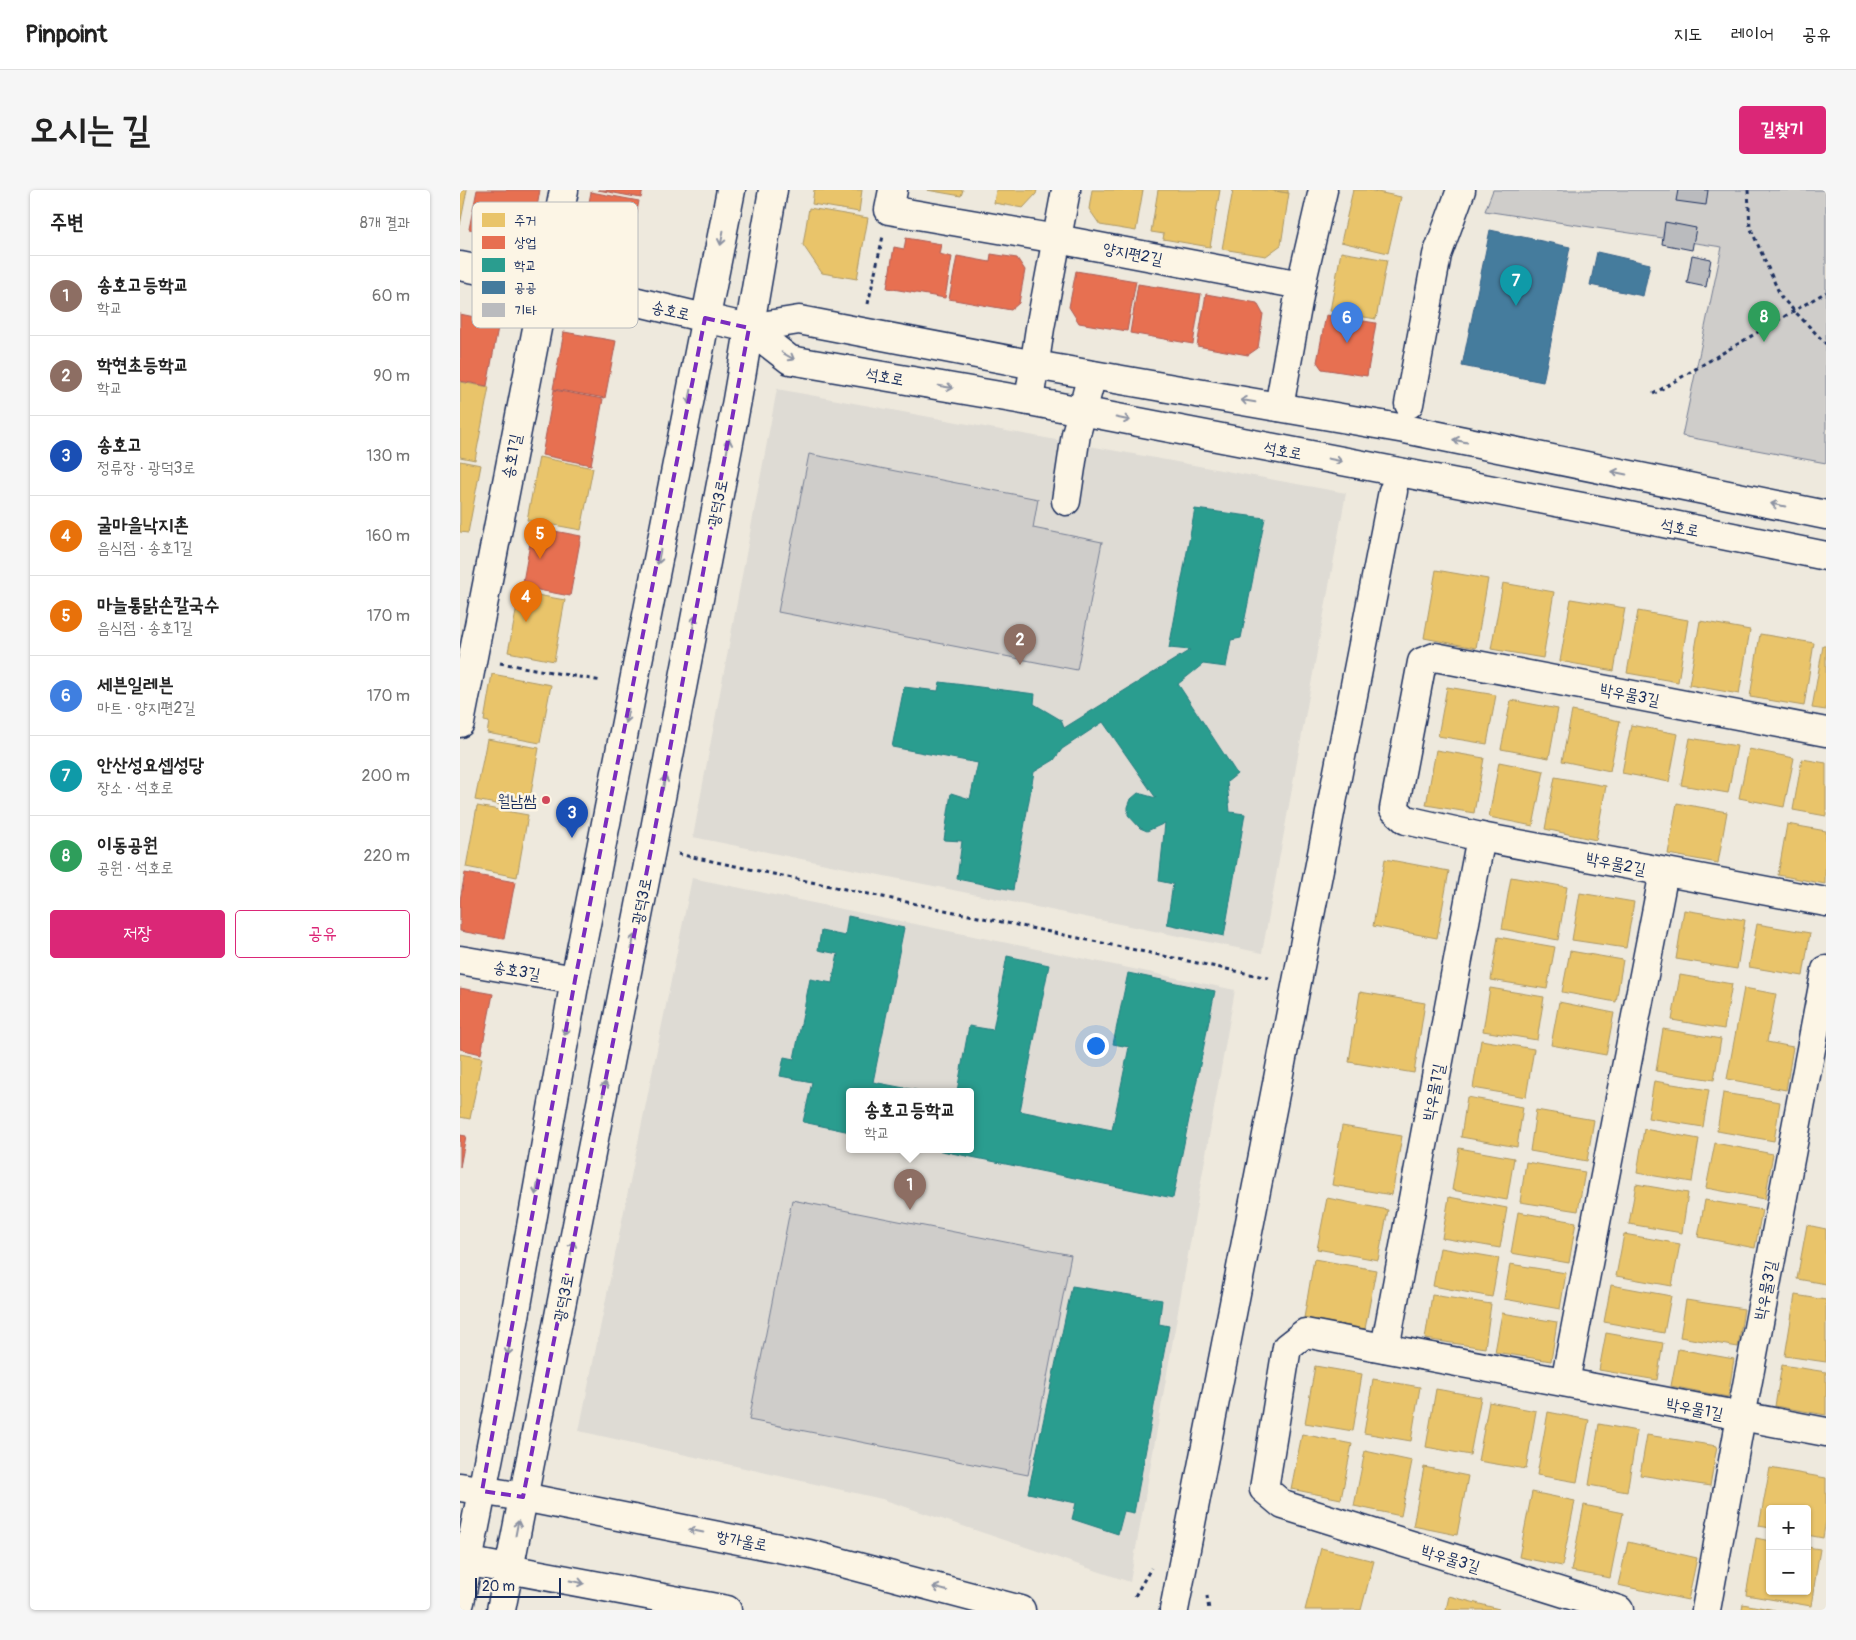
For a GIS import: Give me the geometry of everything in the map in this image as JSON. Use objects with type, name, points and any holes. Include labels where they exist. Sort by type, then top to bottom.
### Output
[{"type":"street","points":[[460,1602],[471,1489],[575,980],[731,190]]},
{"type":"street","name":"광덕3로","points":[[501,1610],[650,860],[737,400],[773,190]]},
{"type":"street","points":[[1029,401],[1040,328],[1066,190]]},
{"type":"street","points":[[1278,407],[1301,285],[1323,190]]},
{"type":"street","points":[[1409,404],[1437,255],[1461,190]]},
{"type":"street","name":"양지편2길","points":[[891,200],[1057,239],[1301,285]]},
{"type":"street","name":"송호로","points":[[638,303],[705,318]]},
{"type":"street","name":"석호로","points":[[705,318],[748,328],[799,320],[863,331],[1035,366],[1405,429],[1826,515]]},
{"type":"street","name":"송호1길","points":[[460,723],[535,328]]},
{"type":"street","name":"석호로","points":[[748,328],[790,360],[1029,401],[1629,516],[1826,556]]},
{"type":"street","points":[[1066,501],[1076,434],[1092,375]]},
{"type":"street","points":[[1174,1610],[1394,491]]},
{"type":"street","name":"박우물3길","points":[[1406,820],[1394,809],[1422,662],[1434,657],[1826,732]]},
{"type":"street","name":"박우물2길","points":[[1406,820],[1481,837],[1826,902]]},
{"type":"street","name":"박우물1길","points":[[1386,1348],[1481,837]]},
{"type":"street","points":[[1564,1382],[1664,872]]},
{"type":"street","name":"송호3길","points":[[460,960],[575,980]]},
{"type":"street","name":"박우물3길","points":[[1706,1610],[1826,970]]},
{"type":"street","name":"박우물1길","points":[[1283,1505],[1264,1490],[1287,1347],[1305,1333],[1826,1432]]},
{"type":"street","name":"항가울로","points":[[471,1489],[523,1497],[809,1554],[1021,1610]]},
{"type":"street","name":"박우물3길","points":[[1283,1505],[1618,1610]]},
{"type":"street","points":[[464,1560],[727,1610]]},
{"type":"path","points":[[1748,190],[1750,226],[1782,297],[1826,344]]},
{"type":"path","points":[[863,331],[891,200]]},
{"type":"path","points":[[1654,394],[1826,292]]},
{"type":"path","points":[[472,658],[602,681]]},
{"type":"path","points":[[678,854],[1297,984]]},
{"type":"highlighted area","points":[[705,318],[749,328],[651,850],[523,1497],[482,1491],[575,980]]},
{"type":"shaded area","points":[[1493,190],[1826,190],[1826,463],[1682,436],[1722,247],[1485,211]]},
{"type":"shaded area","points":[[777,389],[1346,493],[1262,953],[693,837]]},
{"type":"shaded area","points":[[809,454],[1038,499],[1033,528],[1102,542],[1077,670],[778,612]]},
{"type":"shaded area","points":[[692,878],[1235,990],[1130,1582],[882,1499],[579,1431]]},
{"type":"shaded area","points":[[792,1200],[1071,1255],[1028,1475],[749,1420]]},
{"type":"building: 주거","points":[[460,190],[467,190],[460,225]]},
{"type":"building: 주거","points":[[814,190],[862,190],[859,212],[812,204]]},
{"type":"building: 주거","points":[[927,190],[963,190],[961,196]]},
{"type":"building: 주거","points":[[996,190],[1037,190],[1036,194],[1023,208],[994,203]]},
{"type":"building: 주거","points":[[1092,190],[1143,190],[1136,231],[1100,225],[1089,209]]},
{"type":"building: 주거","points":[[1158,190],[1220,190],[1210,247],[1163,239],[1164,234],[1151,232]]},
{"type":"building: 주거","points":[[1233,190],[1269,190],[1289,193],[1281,245],[1266,256],[1222,249]]},
{"type":"building: 주거","points":[[1269,190],[1288,190],[1288,193]]},
{"type":"building: 주거","points":[[1353,190],[1368,190],[1401,197],[1388,253],[1341,242]]},
{"type":"building: 주거","points":[[809,208],[868,218],[857,279],[822,273],[803,245]]},
{"type":"building: 주거","points":[[1341,252],[1387,260],[1376,319],[1330,311]]},
{"type":"building: 주거","points":[[460,382],[489,387],[475,460],[460,457]]},
{"type":"building: 주거","points":[[539,457],[593,468],[581,530],[527,520]]},
{"type":"building: 주거","points":[[460,461],[481,465],[468,533],[460,532]]},
{"type":"building: 주거","points":[[1436,570],[1488,579],[1476,648],[1424,638]]},
{"type":"building: 주거","points":[[1503,583],[1554,592],[1543,658],[1491,649]]},
{"type":"building: 주거","points":[[520,592],[565,600],[554,661],[508,652]]},
{"type":"building: 주거","points":[[1571,599],[1625,608],[1614,671],[1560,661]]},
{"type":"building: 주거","points":[[1638,611],[1688,620],[1678,682],[1627,673]]},
{"type":"building: 주거","points":[[1700,621],[1750,630],[1739,694],[1689,685]]},
{"type":"building: 주거","points":[[1760,634],[1814,643],[1804,706],[1750,697]]},
{"type":"building: 주거","points":[[1823,646],[1826,646],[1826,710],[1812,708]]},
{"type":"building: 주거","points":[[492,674],[551,685],[540,743],[487,733],[489,722],[484,721]]},
{"type":"building: 주거","points":[[1447,687],[1496,695],[1487,744],[1438,736]]},
{"type":"building: 주거","points":[[1511,700],[1558,709],[1549,758],[1501,749]]},
{"type":"building: 주거","points":[[1572,711],[1620,721],[1610,771],[1562,761]]},
{"type":"building: 주거","points":[[1631,725],[1678,734],[1669,782],[1622,773]]},
{"type":"building: 주거","points":[[1690,738],[1737,746],[1728,793],[1681,785]]},
{"type":"building: 주거","points":[[487,739],[539,748],[528,810],[475,800]]},
{"type":"building: 주거","points":[[1749,749],[1794,758],[1784,807],[1739,798]]},
{"type":"building: 주거","points":[[1436,750],[1484,758],[1474,813],[1426,805]]},
{"type":"building: 주거","points":[[1802,759],[1826,763],[1826,816],[1793,810]]},
{"type":"building: 주거","points":[[1499,762],[1544,771],[1533,826],[1489,817]]},
{"type":"building: 주거","points":[[1555,777],[1606,786],[1596,840],[1545,829]]},
{"type":"building: 주거","points":[[1677,803],[1727,812],[1718,863],[1668,854]]},
{"type":"building: 주거","points":[[477,806],[528,815],[517,877],[466,867]]},
{"type":"building: 주거","points":[[1787,824],[1826,831],[1825,884],[1778,875]]},
{"type":"building: 주거","points":[[1385,859],[1449,871],[1437,938],[1373,926]]},
{"type":"building: 주거","points":[[1511,877],[1567,887],[1558,940],[1502,929]]},
{"type":"building: 주거","points":[[1580,893],[1634,902],[1626,948],[1572,940]]},
{"type":"building: 주거","points":[[1684,910],[1745,920],[1737,969],[1676,959]]},
{"type":"building: 주거","points":[[1757,924],[1810,933],[1803,976],[1749,967]]},
{"type":"building: 주거","points":[[1498,937],[1555,947],[1547,989],[1491,980]]},
{"type":"building: 주거","points":[[1570,951],[1623,960],[1616,1002],[1562,992]]},
{"type":"building: 주거","points":[[1680,975],[1732,984],[1724,1029],[1672,1020]]},
{"type":"building: 주거","points":[[1490,988],[1544,997],[1537,1040],[1483,1031]]},
{"type":"building: 주거","points":[[1744,988],[1776,994],[1767,1042],[1793,1047],[1786,1090],[1727,1079]]},
{"type":"building: 주거","points":[[1360,992],[1425,1003],[1414,1073],[1349,1062]]},
{"type":"building: 주거","points":[[1559,1002],[1614,1013],[1606,1055],[1551,1045]]},
{"type":"building: 주거","points":[[1663,1029],[1721,1039],[1714,1080],[1656,1071]]},
{"type":"building: 주거","points":[[1481,1040],[1534,1049],[1526,1097],[1473,1088]]},
{"type":"building: 주거","points":[[460,1054],[482,1058],[470,1119],[460,1117]]},
{"type":"building: 주거","points":[[1654,1081],[1709,1090],[1703,1127],[1648,1118]]},
{"type":"building: 주거","points":[[1723,1093],[1780,1102],[1774,1141],[1717,1131]]},
{"type":"building: 주거","points":[[1467,1097],[1523,1107],[1517,1147],[1461,1137]]},
{"type":"building: 주거","points":[[1536,1110],[1594,1120],[1587,1161],[1530,1151]]},
{"type":"building: 주거","points":[[1342,1126],[1402,1136],[1392,1195],[1332,1185]]},
{"type":"building: 주거","points":[[1644,1129],[1699,1139],[1692,1182],[1637,1173]]},
{"type":"building: 주거","points":[[1715,1143],[1773,1154],[1765,1199],[1706,1188]]},
{"type":"building: 주거","points":[[1459,1148],[1514,1158],[1507,1200],[1452,1190]]},
{"type":"building: 주거","points":[[1526,1162],[1585,1172],[1578,1211],[1520,1202]]},
{"type":"building: 주거","points":[[1636,1184],[1688,1193],[1682,1233],[1629,1224]]},
{"type":"building: 주거","points":[[1449,1197],[1507,1208],[1500,1248],[1442,1238]]},
{"type":"building: 주거","points":[[1327,1198],[1388,1210],[1378,1260],[1317,1249]]},
{"type":"building: 주거","points":[[1705,1200],[1762,1210],[1755,1248],[1698,1237]]},
{"type":"building: 주거","points":[[1518,1212],[1576,1222],[1569,1263],[1511,1253]]},
{"type":"building: 주거","points":[[1807,1225],[1826,1229],[1826,1284],[1797,1279]]},
{"type":"building: 주거","points":[[1624,1234],[1680,1244],[1672,1286],[1616,1276]]},
{"type":"building: 주거","points":[[1440,1248],[1499,1258],[1492,1297],[1433,1286]]},
{"type":"building: 주거","points":[[1314,1259],[1376,1270],[1365,1329],[1304,1318]]},
{"type":"building: 주거","points":[[1510,1264],[1566,1273],[1560,1309],[1504,1299]]},
{"type":"building: 주거","points":[[1611,1285],[1671,1296],[1664,1333],[1604,1322]]},
{"type":"building: 주거","points":[[1432,1295],[1491,1304],[1485,1348],[1425,1339]]},
{"type":"building: 주거","points":[[1795,1295],[1826,1300],[1826,1362],[1785,1356]]},
{"type":"building: 주거","points":[[1686,1300],[1744,1309],[1738,1347],[1680,1337]]},
{"type":"building: 주거","points":[[1502,1313],[1557,1322],[1551,1361],[1495,1352]]},
{"type":"building: 주거","points":[[1606,1333],[1663,1343],[1657,1380],[1599,1370]]},
{"type":"building: 주거","points":[[1678,1349],[1734,1359],[1728,1397],[1671,1386]]},
{"type":"building: 주거","points":[[1782,1365],[1826,1372],[1826,1415],[1775,1406]]},
{"type":"building: 주거","points":[[1315,1366],[1362,1374],[1353,1431],[1305,1423]]},
{"type":"building: 주거","points":[[1373,1379],[1420,1387],[1411,1441],[1364,1433]]},
{"type":"building: 주거","points":[[1436,1389],[1481,1397],[1470,1455],[1426,1447]]},
{"type":"building: 주거","points":[[1489,1402],[1536,1411],[1526,1469],[1478,1461]]},
{"type":"building: 주거","points":[[1548,1412],[1589,1420],[1577,1482],[1537,1475]]},
{"type":"building: 주거","points":[[1599,1424],[1637,1431],[1627,1492],[1589,1485]]},
{"type":"building: 주거","points":[[1302,1434],[1352,1444],[1341,1499],[1291,1489]]},
{"type":"building: 주거","points":[[1647,1435],[1717,1446],[1710,1486],[1640,1475]]},
{"type":"building: 주거","points":[[1365,1451],[1412,1461],[1401,1516],[1354,1506]]},
{"type":"building: 주거","points":[[1424,1467],[1468,1476],[1457,1535],[1413,1526]]},
{"type":"building: 주거","points":[[1770,1468],[1826,1478],[1826,1520],[1823,1538],[1811,1536],[1811,1505],[1766,1505],[1766,1527],[1759,1526]]},
{"type":"building: 주거","points":[[1532,1492],[1575,1501],[1562,1566],[1519,1557]]},
{"type":"building: 주거","points":[[1584,1505],[1623,1513],[1610,1578],[1571,1571]]},
{"type":"building: 주거","points":[[1756,1538],[1766,1540],[1766,1595],[1811,1595],[1811,1548],[1820,1549],[1811,1606],[1746,1595]]},
{"type":"building: 주거","points":[[1628,1542],[1697,1558],[1688,1600],[1618,1585]]},
{"type":"building: 주거","points":[[1321,1548],[1374,1561],[1361,1610],[1305,1610]]},
{"type":"building: 주거","points":[[1449,1596],[1499,1609],[1446,1610]]},
{"type":"building: 주거","points":[[1743,1604],[1775,1610],[1742,1610]]},
{"type":"building: 상업","points":[[477,190],[540,190],[538,202],[475,202]]},
{"type":"building: 상업","points":[[598,190],[643,190],[641,198]]},
{"type":"building: 상업","points":[[591,192],[639,201],[638,206],[638,202],[589,202]]},
{"type":"building: 상업","points":[[472,214],[472,230],[469,229]]},
{"type":"building: 상업","points":[[906,238],[941,244],[939,254],[952,257],[945,298],[887,288],[894,247],[904,249]]},
{"type":"building: 상업","points":[[991,254],[1017,258],[1025,270],[1019,303],[1011,310],[949,299],[957,256],[990,262]]},
{"type":"building: 상업","points":[[1076,271],[1136,281],[1127,331],[1079,323],[1069,307]]},
{"type":"building: 상업","points":[[1138,284],[1201,294],[1193,344],[1130,333]]},
{"type":"building: 상업","points":[[1206,294],[1257,303],[1263,314],[1258,348],[1248,355],[1197,346]]},
{"type":"building: 상업","points":[[460,314],[472,316],[472,328],[498,328],[487,386],[460,381]]},
{"type":"building: 상업","points":[[1326,315],[1376,323],[1367,376],[1322,369],[1317,362]]},
{"type":"building: 상업","points":[[564,332],[616,341],[605,398],[553,389]]},
{"type":"building: 상업","points":[[554,390],[603,399],[591,465],[542,455]]},
{"type":"building: 상업","points":[[533,527],[581,536],[570,596],[522,587]]},
{"type":"building: 상업","points":[[465,873],[515,882],[504,939],[460,931],[460,900]]},
{"type":"building: 상업","points":[[460,988],[493,994],[481,1054],[460,1049]]},
{"type":"building: 상업","points":[[460,1135],[466,1136],[460,1167]]},
{"type":"building: 학교","points":[[1195,509],[1265,518],[1241,638],[1231,640],[1226,667],[1203,664],[1178,684],[1237,774],[1227,782],[1230,812],[1245,814],[1224,936],[1167,924],[1173,884],[1159,881],[1165,823],[1147,831],[1140,828],[1128,815],[1131,799],[1138,793],[1156,798],[1103,722],[1062,749],[1054,760],[1034,772],[1013,890],[957,879],[962,841],[944,840],[951,793],[970,799],[978,763],[892,747],[904,687],[938,691],[940,682],[1035,694],[1034,704],[1061,720],[1064,728],[1190,650],[1169,648]]},
{"type":"building: 학교","points":[[848,916],[904,928],[873,1082],[904,1088],[846,1088],[846,1131],[803,1122],[812,1082],[780,1076],[784,1057],[794,1059],[810,979],[832,983],[838,954],[818,950],[821,931],[845,936]]},
{"type":"building: 학교","points":[[1007,956],[1049,965],[1020,1111],[1112,1130],[1129,1047],[1113,1044],[1128,973],[1215,991],[1173,1198],[952,1153],[974,1153],[974,1088],[958,1088],[969,1026],[993,1030]]},
{"type":"building: 학교","points":[[1072,1286],[1162,1300],[1159,1324],[1169,1326],[1134,1513],[1124,1511],[1118,1534],[1072,1519],[1076,1503],[1028,1493]]},
{"type":"building: 공공","points":[[1490,230],[1570,247],[1543,382],[1462,366]]},
{"type":"building: 공공","points":[[1597,252],[1650,264],[1643,296],[1590,285]]},
{"type":"building: 기타","points":[[1678,190],[1708,190],[1706,205],[1676,201]]},
{"type":"building: 기타","points":[[1665,222],[1696,228],[1692,250],[1662,244]]},
{"type":"building: 기타","points":[[1692,255],[1711,259],[1706,287],[1687,283]]},
{"type":"place","name":"안산성요셉성당","points":[[1516,306]]},
{"type":"place","name":"이동공원","points":[[1764,342]]},
{"type":"place","name":"세븐일레븐","points":[[1347,343]]},
{"type":"place","name":"마늘통닭손칼국수","points":[[540,559]]},
{"type":"place","name":"굴마을낙지촌","points":[[526,622]]},
{"type":"place","name":"학현초등학교","points":[[1020,665]]},
{"type":"place","name":"월남쌈","points":[[546,800]]},
{"type":"place","name":"송호고","points":[[572,838]]},
{"type":"place","name":"송호고등학교","points":[[910,1210]]}]
